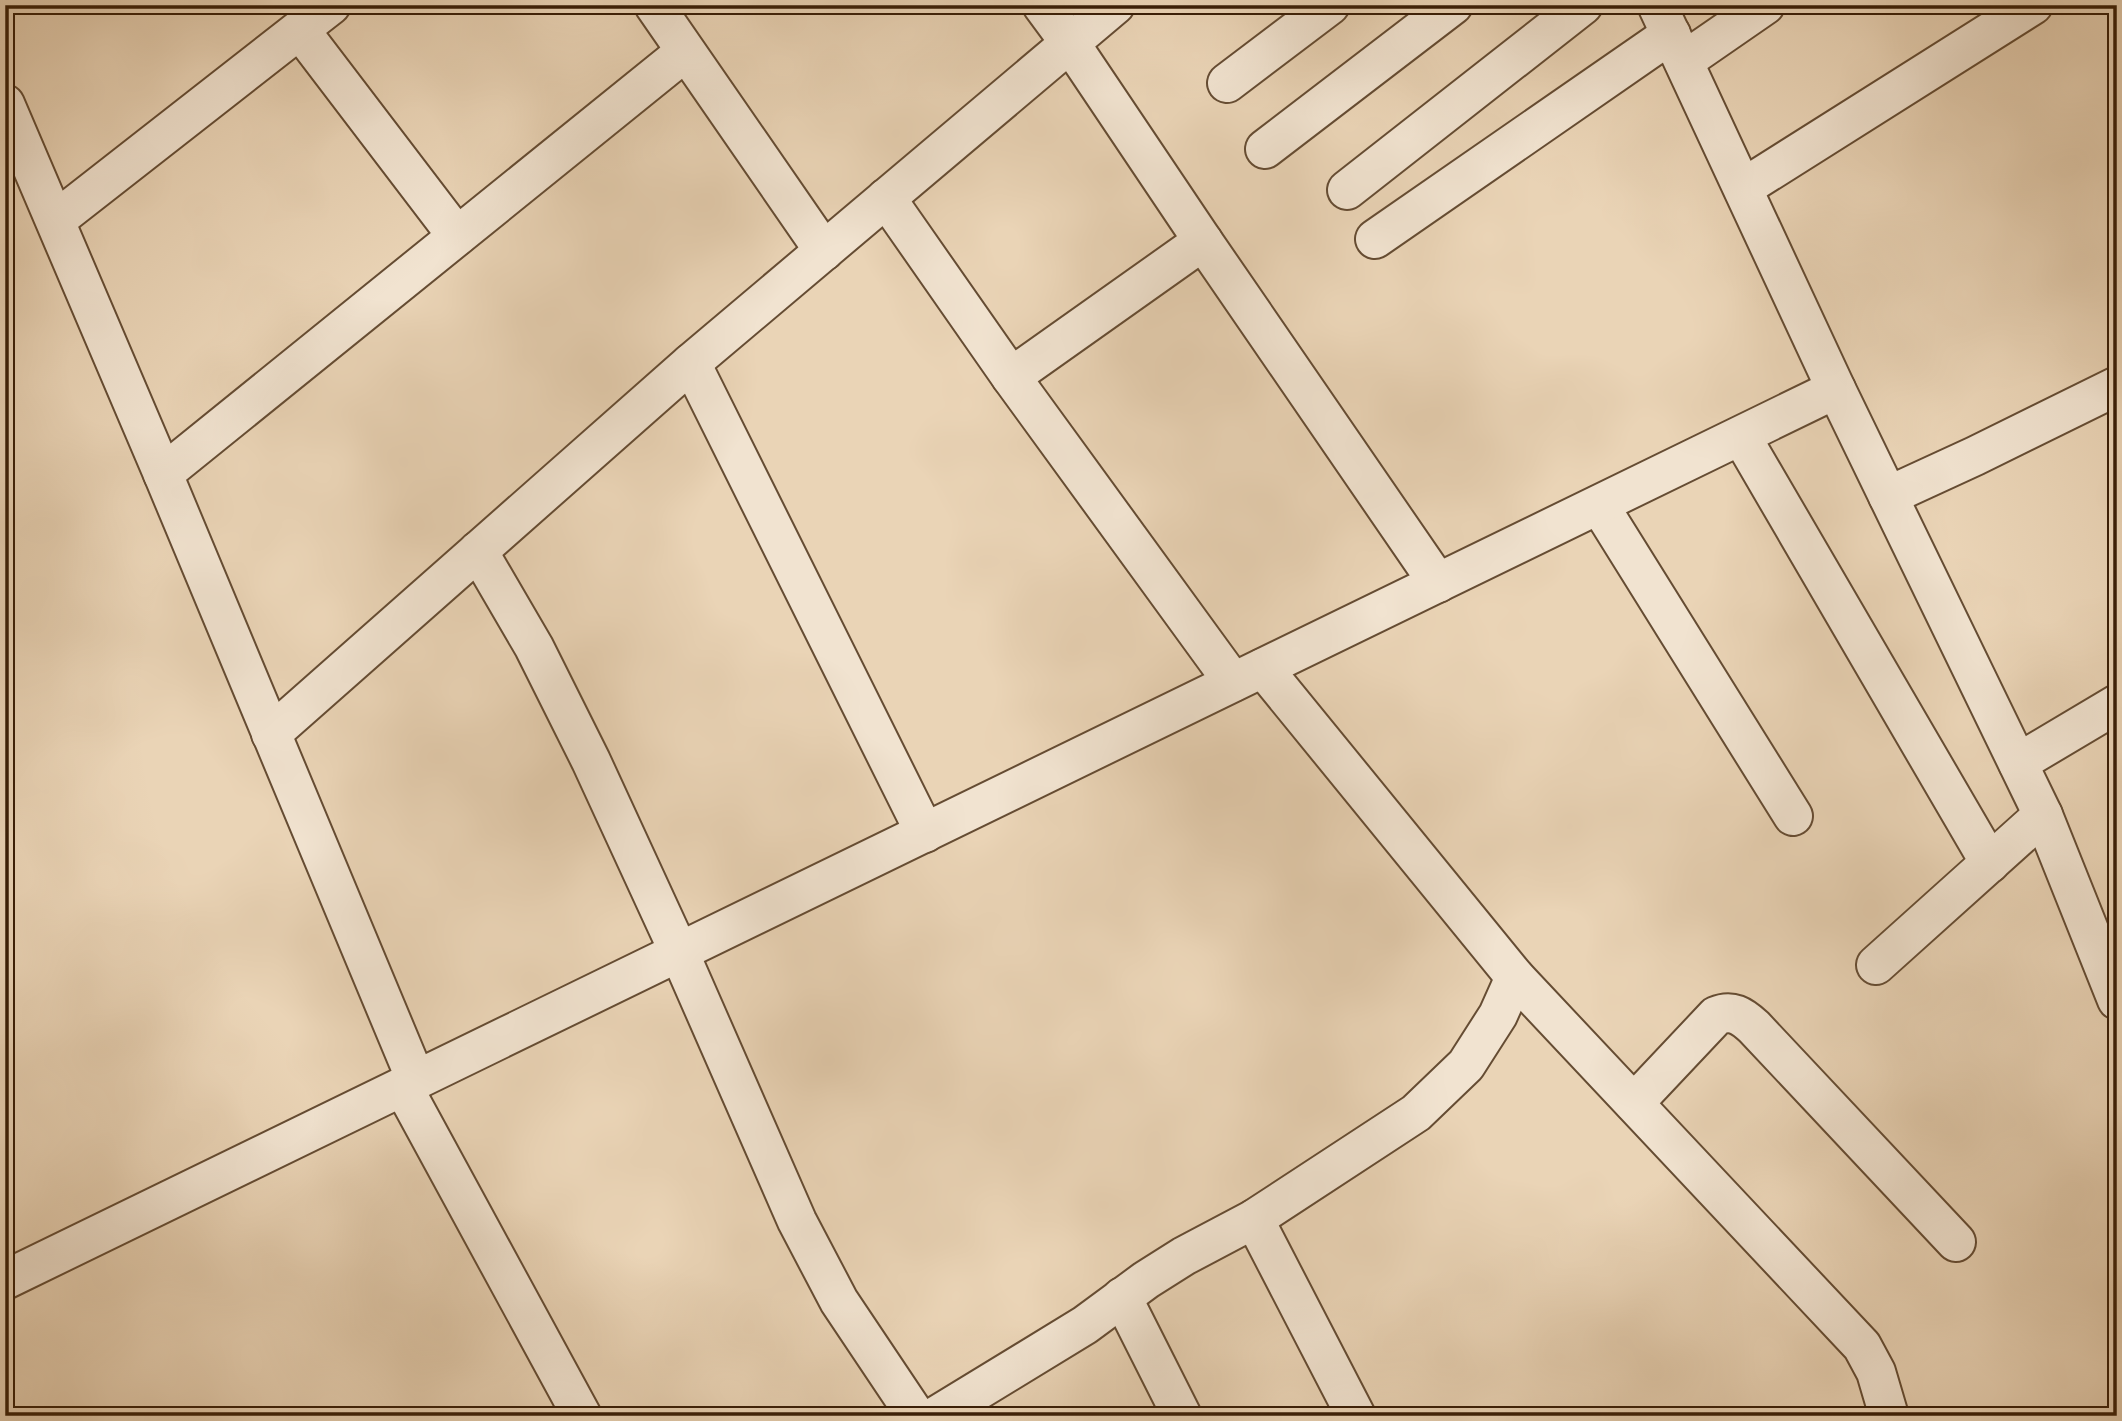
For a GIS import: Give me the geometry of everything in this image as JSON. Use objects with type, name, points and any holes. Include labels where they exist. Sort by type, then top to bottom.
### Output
[{"type":"street","points":[[56,220],[331,5]]},
{"type":"street","points":[[654,5],[824,251]]},
{"type":"street","points":[[1042,5],[1438,583]]},
{"type":"street","points":[[271,734],[691,363],[1115,5]]},
{"type":"street","points":[[1227,83],[1330,5]]},
{"type":"street","points":[[1265,149],[1453,5]]},
{"type":"street","points":[[1347,190],[1583,5]]},
{"type":"street","points":[[1375,239],[1671,34],[1765,5]]},
{"type":"street","points":[[1742,188],[2016,9]]},
{"type":"street","points":[[300,30],[457,236]]},
{"type":"street","points":[[1671,34],[1836,389],[2043,814],[2116,1000]]},
{"type":"street","points":[[163,474],[685,52]]},
{"type":"street","points":[[5,104],[271,734],[409,1084],[582,1416]]},
{"type":"street","points":[[886,198],[1011,377],[1248,675],[1515,977],[1861,1346],[1876,1372],[1889,1416]]},
{"type":"street","points":[[1011,377],[1203,241]]},
{"type":"street","points":[[691,363],[925,833]]},
{"type":"street","points":[[1888,496],[2117,386]]},
{"type":"street","points":[[5,1280],[1836,389]]},
{"type":"street","points":[[1741,436],[1990,863]]},
{"type":"street","points":[[1599,505],[1793,816]]},
{"type":"street","points":[[478,551],[551,681],[591,761],[679,952],[797,1221],[839,1301],[916,1416]]},
{"type":"street","points":[[2018,763],[2117,705]]},
{"type":"street","points":[[1876,965],[2043,814]]},
{"type":"street","points":[[936,1416],[1086,1325],[1122,1297],[1184,1256],[1254,1219],[1416,1113],[1466,1065],[1485,1038],[1515,977]]},
{"type":"street","points":[[1634,1103],[1716,1016],[1724,1012],[1741,1016],[1956,1242]]},
{"type":"street","points":[[1254,1219],[1356,1416]]},
{"type":"street","points":[[1122,1297],[1182,1416]]}]
